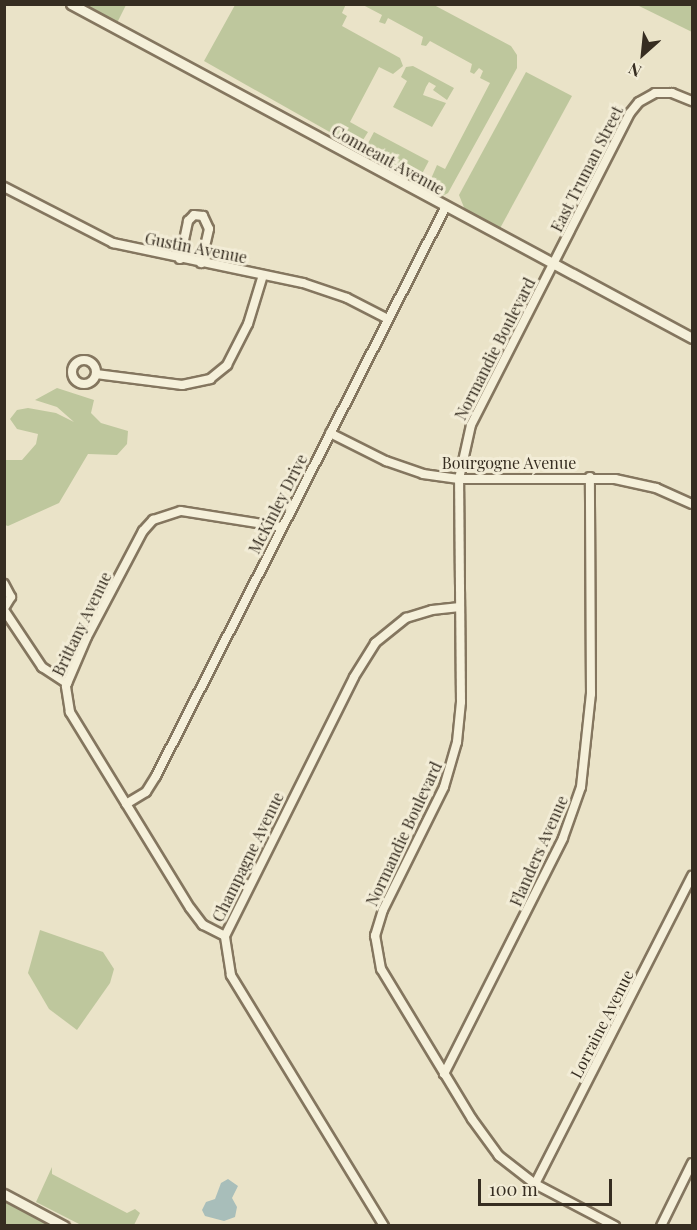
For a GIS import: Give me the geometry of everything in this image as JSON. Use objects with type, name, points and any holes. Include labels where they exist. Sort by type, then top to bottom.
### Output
[{"type":"street","name":"Conneaut Avenue","points":[[71,4],[445,208],[693,338]]},
{"type":"street","name":"East Truman Street","points":[[552,265],[630,113],[639,102],[655,93],[672,93],[693,101]]},
{"type":"street","name":"Gustin Avenue","points":[[4,187],[95,236],[180,259],[329,291],[388,319]]},
{"type":"street","name":"McKinley Drive","points":[[126,804],[146,792],[156,776],[445,208]]},
{"type":"street","points":[[180,259],[188,221],[194,215],[203,216],[209,230],[201,263]]},
{"type":"street","name":"Normandie Boulevard","points":[[552,265],[471,425],[459,479],[460,722],[451,768],[382,910],[375,937],[381,969],[444,1074],[499,1156],[535,1184],[615,1226]]},
{"type":"street","points":[[96,374],[182,385],[210,379],[226,365],[248,324],[262,275]]},
{"type":"street","name":"Bourgogne Avenue","points":[[330,433],[403,469],[459,479],[590,477],[634,482],[693,504]]},
{"type":"street","name":"Flanders Avenue","points":[[444,1074],[563,838],[581,787],[591,694],[590,477]]},
{"type":"street","name":"Brittany Avenue","points":[[225,936],[198,920],[70,712],[67,683],[143,531],[153,520],[181,511],[282,527]]},
{"type":"street","points":[[4,584],[11,597],[4,609],[42,667],[67,683]]},
{"type":"street","name":"Champagne Avenue","points":[[384,1226],[231,975],[225,936],[351,681],[375,643],[406,618],[432,610],[460,607]]},
{"type":"street","name":"Lorraine Avenue","points":[[535,1184],[693,876]]},
{"type":"street","points":[[661,1226],[693,1163]]},
{"type":"street","points":[[4,1194],[64,1226]]},
{"type":"green space","points":[[346,4],[342,13],[347,16],[342,26],[400,58],[403,66],[393,74],[379,67],[350,122],[368,132],[358,148],[204,61],[235,5]]},
{"type":"green space","points":[[81,5],[126,5],[116,25]]},
{"type":"green space","points":[[363,5],[434,5],[511,46],[517,55],[517,68],[448,193],[439,198],[431,195],[427,188],[437,165],[445,169],[490,83],[480,78],[483,71],[479,68],[474,74],[470,72],[472,64],[430,41],[426,46],[421,45],[423,37],[388,18],[385,24],[379,22],[382,15]]},
{"type":"green space","points":[[637,5],[692,5],[692,32]]},
{"type":"green space","points":[[413,66],[454,88],[447,100],[433,90],[436,86],[429,82],[426,87],[423,95],[446,103],[432,127],[393,107],[407,81],[401,77],[406,67]]},
{"type":"green space","points":[[526,72],[572,96],[498,232],[467,215],[459,195]]},
{"type":"green space","points":[[374,132],[429,161],[419,180],[364,151]]},
{"type":"green space","points":[[57,388],[94,400],[91,413],[101,423],[128,431],[127,444],[117,455],[88,454],[59,503],[8,526],[5,525],[5,460],[22,460],[36,444],[38,434],[17,429],[10,419],[17,410],[28,408],[56,413],[74,422],[57,407],[35,400]]},
{"type":"green space","points":[[40,930],[103,952],[114,969],[110,983],[77,1030],[49,1009],[28,973]]},
{"type":"green space","points":[[52,1167],[52,1174],[127,1213],[135,1209],[140,1213],[134,1225],[81,1225],[36,1202]]},
{"type":"green space","points":[[5,1201],[40,1219],[46,1225],[5,1225]]},
{"type":"water","points":[[228,1179],[238,1186],[232,1198],[237,1207],[235,1217],[224,1221],[205,1216],[202,1210],[206,1202],[215,1199],[221,1183]]}]
